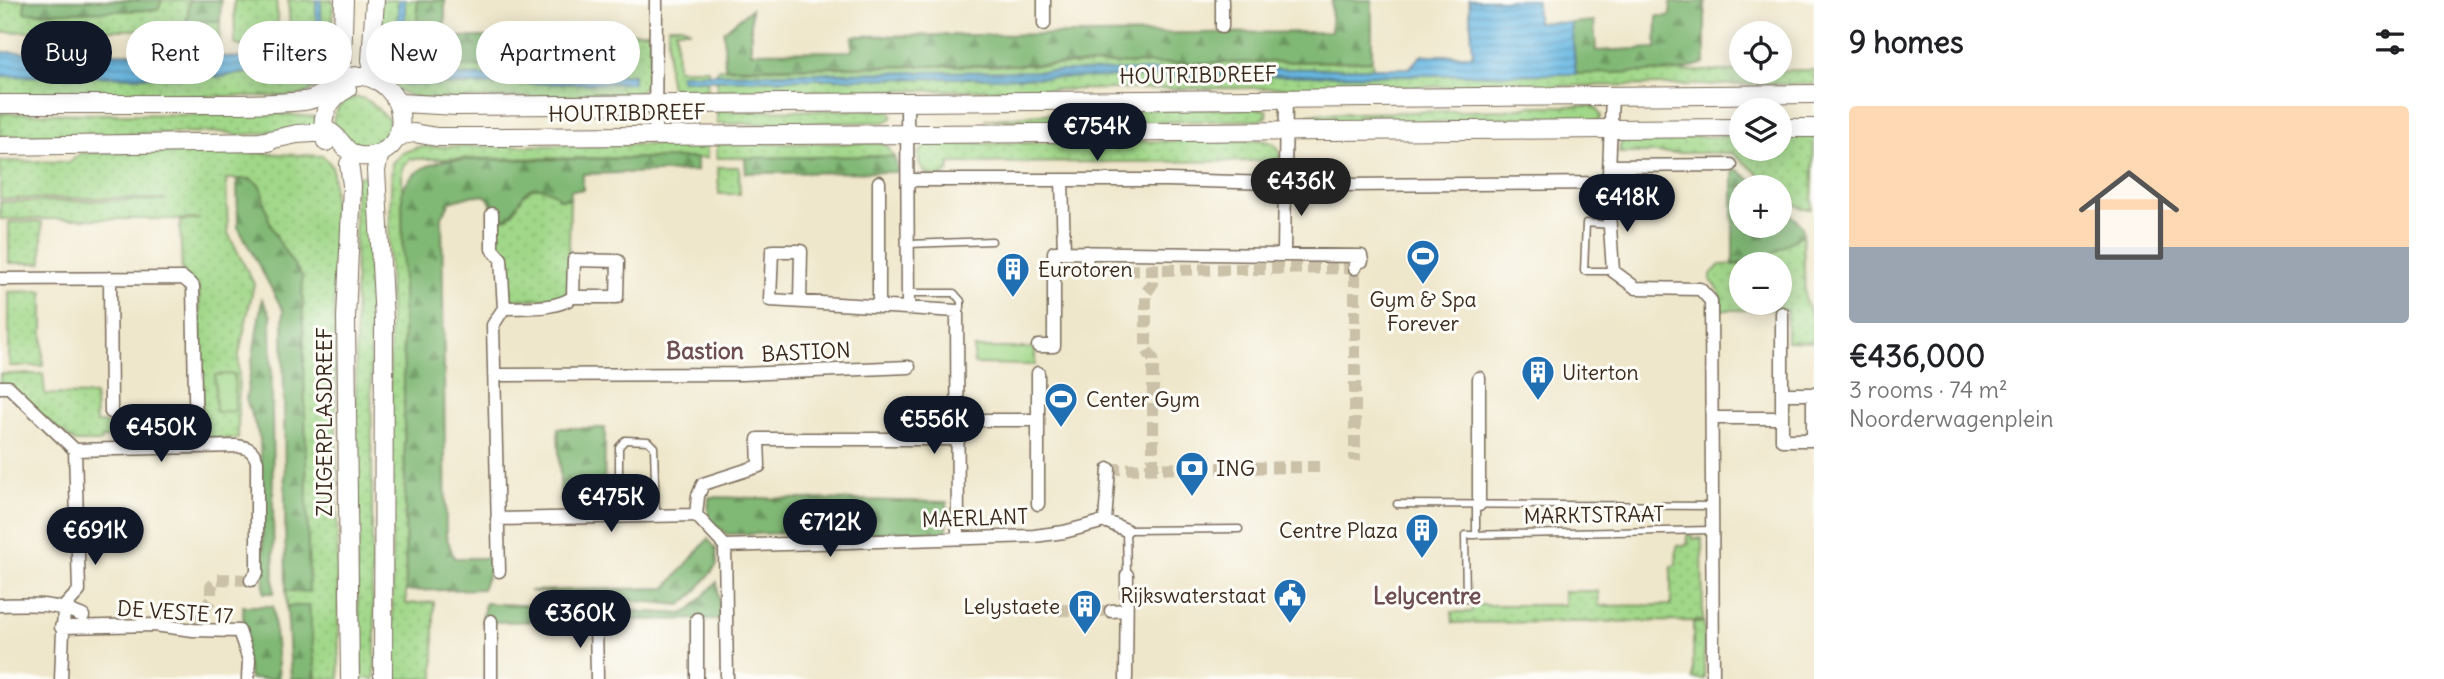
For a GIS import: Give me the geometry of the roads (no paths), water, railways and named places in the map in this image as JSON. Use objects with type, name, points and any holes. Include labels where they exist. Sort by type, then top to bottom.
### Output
[{"type":"main road","points":[[344,0],[345,21]]},
{"type":"main road","points":[[374,21],[375,0]]},
{"type":"main road","points":[[0,104],[255,104],[324,101],[343,84]]},
{"type":"main road","points":[[346,84],[352,88],[368,89],[381,97],[390,109],[398,107]]},
{"type":"main road","points":[[381,84],[389,90],[398,107],[399,128],[387,152],[383,679]]},
{"type":"main road","name":"HOUTRIBDREEF","points":[[398,107],[401,103],[457,106],[1814,94]]},
{"type":"main road","points":[[324,101],[326,138],[337,156],[349,164],[363,167],[387,152]]},
{"type":"main road","name":"HOUTRIBDREEF","points":[[387,152],[413,142],[437,137],[1729,128]]},
{"type":"main road","points":[[1792,128],[1814,128]]},
{"type":"main road","points":[[0,146],[260,142],[296,134],[326,138],[335,134],[345,149],[356,154],[368,156],[387,152]]},
{"type":"main road","name":"ZUIGERPLASDREEF","points":[[349,164],[352,185],[346,318],[350,679]]},
{"type":"street","points":[[655,136],[656,0]]},
{"type":"street","points":[[1044,0],[1044,24]]},
{"type":"street","points":[[1222,0],[1222,27]]},
{"type":"street","points":[[1612,95],[1609,183],[1614,271],[1636,288],[1700,289],[1711,301],[1713,679]]},
{"type":"street","points":[[1284,254],[1286,97]]},
{"type":"street","points":[[907,101],[908,309]]},
{"type":"street","points":[[1610,166],[1731,165]]},
{"type":"street","points":[[908,180],[1285,182],[1345,185],[1609,183]]},
{"type":"street","points":[[1062,180],[1064,252]]},
{"type":"street","points":[[879,182],[879,307]]},
{"type":"street","points":[[492,214],[492,249],[502,259],[504,308],[493,325],[499,571]]},
{"type":"street","points":[[800,301],[802,251],[772,251],[770,300],[908,309],[959,309],[958,538]]},
{"type":"street","points":[[1038,346],[1054,346],[1054,251],[1362,256],[1362,261],[1357,261],[1355,268]]},
{"type":"street","points":[[1086,271],[1087,252]]},
{"type":"street","points":[[504,308],[546,306],[573,297],[617,298],[618,261],[574,260],[573,297]]},
{"type":"street","points":[[110,278],[111,412]]},
{"type":"street","points":[[0,279],[183,278],[193,286],[196,447]]},
{"type":"street","points":[[1782,315],[1782,394],[1782,418],[1782,440],[1813,440],[1813,394],[1782,394]]},
{"type":"street","name":"BASTION","points":[[494,375],[742,374],[909,367]]},
{"type":"street","points":[[1038,373],[1038,504]]},
{"type":"street","points":[[1477,505],[1479,378]]},
{"type":"street","points":[[0,387],[9,387],[75,450],[79,591],[64,607],[61,627],[61,679]]},
{"type":"street","points":[[1713,418],[1782,418]]},
{"type":"street","points":[[959,420],[1038,420]]},
{"type":"street","points":[[727,679],[725,547],[696,515],[698,496],[703,484],[759,466],[758,439],[959,439]]},
{"type":"street","points":[[75,450],[245,447],[253,451],[257,461],[257,573],[251,580]]},
{"type":"street","points":[[1109,469],[1105,521],[1126,530]]},
{"type":"street","points":[[498,519],[696,515]]},
{"type":"street","name":"MAERLANT","points":[[725,547],[1034,536],[1064,532],[1105,521]]},
{"type":"street","points":[[1126,679],[1127,575]]},
{"type":"street","points":[[0,605],[45,604],[64,607],[83,616]]},
{"type":"street","points":[[1111,611],[1126,610]]},
{"type":"street","points":[[697,619],[697,679]]},
{"type":"street","points":[[491,621],[491,679]]},
{"type":"street","points":[[596,621],[597,679]]},
{"type":"street","name":"DE VESTE 17","points":[[61,627],[154,625],[239,631],[249,660],[248,679]]},
{"type":"lane","points":[[1610,225],[1586,223],[1584,271],[1614,271]]},
{"type":"lane","points":[[908,244],[992,241]]},
{"type":"lane","points":[[908,293],[954,293],[961,301],[959,309]]},
{"type":"lane","points":[[619,517],[619,447],[625,440],[648,441],[654,447],[656,516]]},
{"type":"lane","name":"MARKTSTRAAT","points":[[1396,504],[1712,506]]},
{"type":"lane","points":[[1466,598],[1465,535],[1476,535],[1477,505]]},
{"type":"lane","points":[[1127,575],[1126,530],[1240,529]]},
{"type":"lane","name":"MARKTSTRAAT","points":[[1476,535],[1712,530]]},
{"type":"water","points":[[316,0],[321,0],[321,21],[316,21]]},
{"type":"water","points":[[398,0],[405,0],[405,21],[398,21]]},
{"type":"water","points":[[1469,0],[1537,0],[1537,22],[1571,23],[1576,74],[680,78],[681,74],[1409,68],[1422,55],[1473,55]]},
{"type":"water","points":[[0,52],[21,52],[21,76],[0,76]]},
{"type":"water","points":[[112,53],[126,53],[126,77],[112,77]]},
{"type":"water","points":[[224,57],[238,58],[238,74],[224,76]]},
{"type":"water","points":[[462,76],[476,76],[476,84],[519,84],[405,85],[462,84]]},
{"type":"tunnel","points":[[1153,253],[1153,283],[1146,293],[1146,349],[1153,359],[1153,469]]},
{"type":"tunnel","points":[[1055,271],[1355,268],[1355,461]]},
{"type":"tunnel","points":[[1109,469],[1319,467]]},
{"type":"tunnel","points":[[194,625],[211,599],[211,587],[217,579],[251,580]]},
{"type":"tunnel","points":[[1058,610],[1111,611]]},
{"type":"place","name":"Gym & Spa Forever","points":[[1423,286]]},
{"type":"place","name":"Eurotoren","points":[[1013,299]]},
{"type":"place","name":"Uiterton","points":[[1538,402]]},
{"type":"place","name":"Center Gym","points":[[1061,429]]},
{"type":"place","name":"ING","points":[[1192,498]]},
{"type":"place","name":"Centre Plaza","points":[[1422,560]]},
{"type":"place","name":"Rijkswaterstaat","points":[[1290,625]]},
{"type":"place","name":"Lelystaete","points":[[1085,636]]},
{"type":"district","name":"Bastion","points":[[705,350]]},
{"type":"district","name":"Lelycentre","points":[[1427,595]]}]
